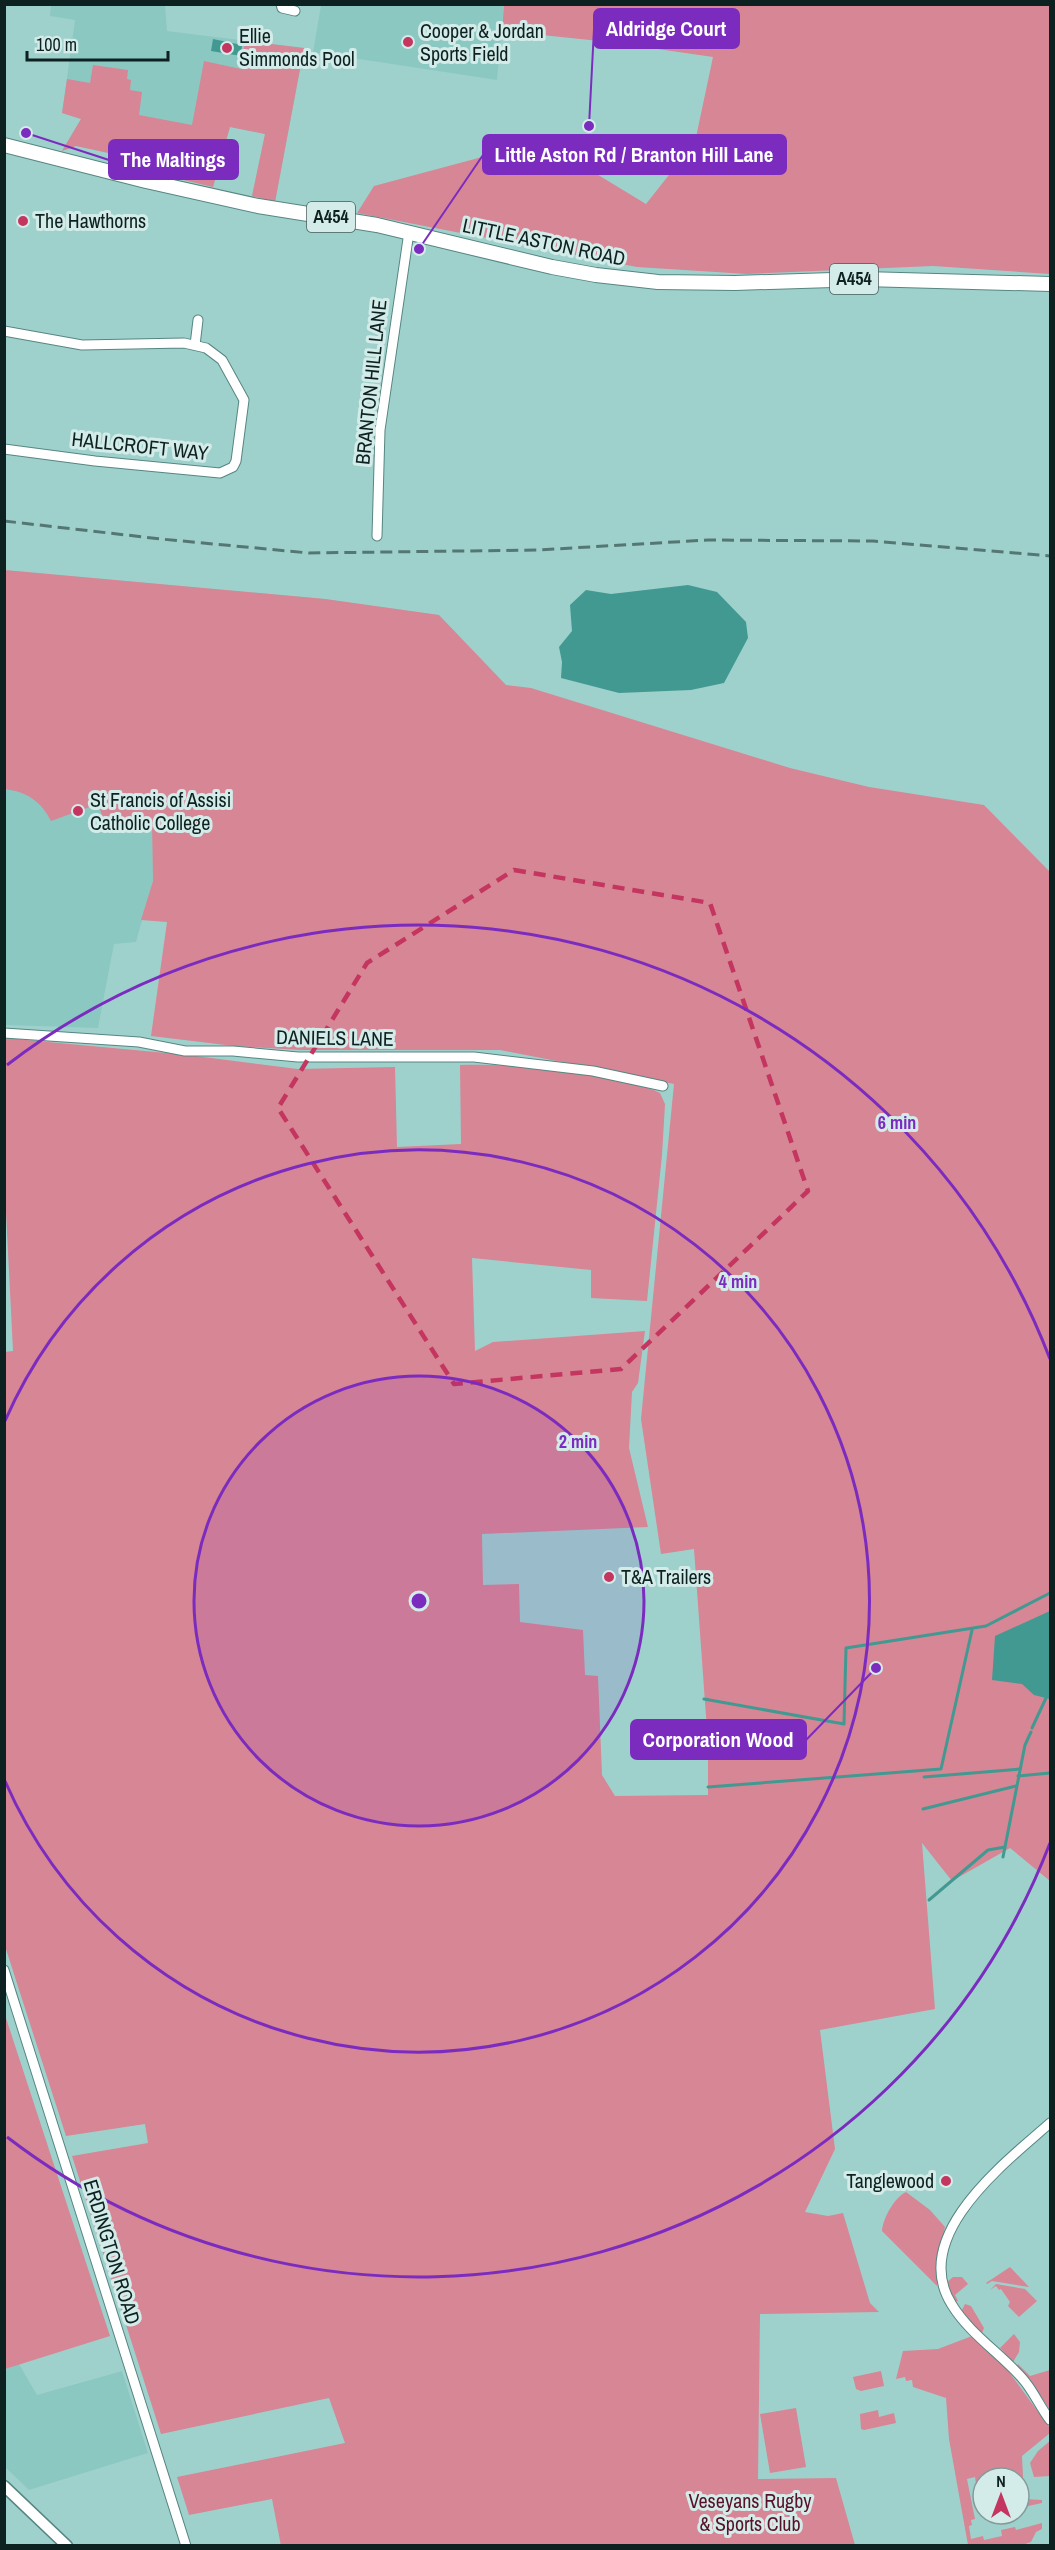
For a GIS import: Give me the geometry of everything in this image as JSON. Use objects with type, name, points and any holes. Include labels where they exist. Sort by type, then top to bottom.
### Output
[{"type":"main road","name":"LITTLE ASTON ROAD","points":[[4,145],[124,176],[258,206],[342,218],[552,267],[596,275],[658,282],[735,284],[864,279],[1050,284]]},
{"type":"street","points":[[281,4],[282,8],[295,11]]},
{"type":"street","name":"BRANTON HILL LANE","points":[[377,536],[380,430],[409,232]]},
{"type":"street","points":[[195,345],[198,320]]},
{"type":"street","name":"HALLCROFT WAY","points":[[4,331],[82,345],[184,343],[206,348],[222,360],[244,400],[236,461],[228,470],[220,473],[4,449]]},
{"type":"street","name":"DANIELS LANE","points":[[4,1032],[139,1042],[185,1051],[233,1051],[298,1057],[474,1057],[593,1071],[663,1086]]},
{"type":"street","name":"ERDINGTON ROAD","points":[[4,1970],[186,2546]]},
{"type":"street","points":[[1050,2123],[958,2213],[947,2239],[942,2269],[946,2294],[953,2307],[971,2329],[1023,2379],[1050,2420]]},
{"type":"street","points":[[4,2486],[67,2546]]},
{"type":"highlighted area","points":[[514,870],[710,903],[808,1191],[621,1369],[454,1384],[278,1108],[367,963]]},
{"type":"shaded area","points":[[51,5],[165,5],[167,31],[304,48],[275,202],[252,196],[265,134],[230,127],[213,187],[150,172],[127,157],[76,146],[62,151],[81,119],[62,113],[75,20],[50,16]]},
{"type":"shaded area","name":"Cooper & Jordan Sports Field","points":[[321,5],[504,5],[497,80],[313,52]]},
{"type":"shaded area","name":"Ellie Simmonds Pool","points":[[213,39],[242,45],[241,56],[211,51]]},
{"type":"shaded area","name":"St Francis of Assisi Catholic College","points":[[5,570],[325,599],[439,615],[152,798],[153,881],[136,942],[114,944],[98,1028],[5,1025]]},
{"type":"shaded area","points":[[688,585],[717,592],[746,622],[748,638],[724,683],[691,690],[619,693],[561,678],[562,662],[559,647],[572,631],[570,605],[586,590],[611,594]]},
{"type":"shaded area","points":[[1050,1611],[1050,1699],[1034,1695],[1022,1684],[992,1680],[995,1636]]},
{"type":"shaded area","points":[[19,2364],[37,2395],[122,2371],[148,2453],[29,2490],[5,2467],[5,2369]]},
{"type":"green space","points":[[504,5],[1050,5],[1050,274],[933,266],[747,274],[637,267],[357,213],[374,186],[497,153],[557,150],[646,204],[695,142],[713,57],[609,42],[502,31]]},
{"type":"green space","points":[[245,41],[304,48],[275,202],[252,196],[265,134],[230,127],[213,187],[150,172],[127,157],[76,146],[62,151],[81,119],[62,113],[67,79],[90,83],[93,65],[128,70],[127,79],[131,80],[130,90],[142,92],[139,115],[192,125],[204,61],[241,69]]},
{"type":"green space","name":"Veseyans Rugby & Sports Club","points":[[4,570],[325,599],[439,615],[506,685],[531,688],[790,768],[869,787],[984,805],[1050,872],[1050,1881],[1010,1848],[952,1881],[922,1843],[935,2009],[820,2030],[835,2149],[805,2212],[828,2216],[843,2213],[870,2303],[879,2312],[760,2314],[758,2479],[836,2478],[855,2545],[281,2546],[272,2499],[189,2515],[177,2477],[345,2443],[329,2398],[161,2434],[72,2156],[148,2143],[145,2124],[66,2136],[5,1946],[4,1352],[13,1351],[5,1192],[5,1038],[188,1055],[298,1069],[395,1067],[397,1147],[461,1144],[460,1065],[500,1065],[558,1070],[633,1084],[660,1093],[665,1104],[662,1155],[647,1301],[591,1298],[591,1270],[472,1258],[475,1351],[493,1342],[645,1331],[638,1383],[632,1392],[629,1448],[648,1527],[482,1534],[483,1585],[519,1584],[520,1622],[583,1630],[585,1675],[598,1676],[602,1775],[615,1796],[708,1795],[708,1744],[694,1549],[661,1554],[641,1419],[674,1084],[500,1050],[302,1050],[234,1046],[151,1036],[167,922],[141,920],[153,881],[152,824],[108,831],[98,804],[51,821],[43,808],[27,795],[5,789]]},
{"type":"green space","points":[[5,2015],[110,2336],[4,2369]]},
{"type":"green space","points":[[906,2192],[930,2210],[945,2227],[937,2259],[937,2286],[882,2231],[884,2220],[890,2209]]},
{"type":"green space","points":[[1010,2267],[1029,2287],[992,2281],[986,2283]]},
{"type":"green space","points":[[953,2277],[962,2277],[968,2284],[955,2295],[958,2301],[953,2302],[946,2283]]},
{"type":"green space","points":[[996,2284],[1025,2289],[1037,2301],[1019,2317],[1008,2306],[1010,2302],[1001,2289],[999,2290],[996,2286],[990,2290]]},
{"type":"green space","points":[[965,2304],[971,2306],[984,2328],[982,2333],[979,2334],[961,2312]]},
{"type":"green space","points":[[1014,2334],[1020,2342],[1019,2352],[1013,2362],[1000,2348]]},
{"type":"green space","points":[[972,2336],[1001,2361],[1050,2428],[1050,2433],[1022,2456],[1022,2466],[971,2466],[971,2478],[967,2479],[971,2499],[971,2525],[969,2526],[971,2539],[983,2536],[984,2540],[1002,2536],[1001,2530],[1015,2527],[1016,2530],[1042,2523],[1042,2529],[1036,2532],[1031,2542],[1022,2545],[968,2545],[949,2439],[946,2398],[913,2387],[912,2380],[906,2381],[905,2377],[896,2379],[903,2351],[938,2349]]},
{"type":"green space","points":[[1018,2364],[1030,2376],[1050,2370],[1050,2410],[1028,2377],[1017,2366]]},
{"type":"green space","points":[[881,2371],[884,2386],[861,2391],[856,2389],[853,2377]]},
{"type":"green space","points":[[796,2408],[806,2467],[770,2473],[760,2414]]},
{"type":"green space","points":[[878,2410],[879,2417],[894,2413],[896,2423],[861,2429],[860,2414]]},
{"type":"green space","points":[[1050,2441],[1050,2476],[1034,2477],[1030,2463],[1038,2451]]},
{"type":"green space","points":[[1031,2499],[1042,2500],[1042,2503],[1031,2505]]},
{"type":"waterway","points":[[704,1699],[844,1724],[846,1648],[986,1626],[1050,1593]]},
{"type":"waterway","points":[[708,1787],[941,1769],[972,1630]]},
{"type":"waterway","points":[[1032,1728],[1046,1698]]},
{"type":"waterway","points":[[1003,1857],[1025,1745],[1031,1732]]},
{"type":"waterway","points":[[924,1777],[1020,1769]]},
{"type":"waterway","points":[[1018,1776],[1050,1773]]},
{"type":"waterway","points":[[923,1809],[1016,1786]]},
{"type":"waterway","points":[[929,1900],[988,1850],[1005,1847]]},
{"type":"railway","points":[[4,521],[309,553],[537,550],[708,540],[873,541],[1050,556]]},
{"type":"place","name":"Cooper & Jordan Sports Field","points":[[408,42]]},
{"type":"place","name":"Ellie Simmonds Pool","points":[[227,48]]},
{"type":"place","name":"Aldridge Court","points":[[589,126]]},
{"type":"place","name":"The Maltings","points":[[26,133]]},
{"type":"place","name":"The Hawthorns","points":[[23,221]]},
{"type":"place","name":"Little Aston Rd / Branton Hill Lane","points":[[419,249]]},
{"type":"place","name":"St Francis of Assisi Catholic College","points":[[78,811]]},
{"type":"place","name":"T&A Trailers","points":[[609,1577]]},
{"type":"place","name":"Corporation Wood","points":[[876,1668]]},
{"type":"place","name":"Tanglewood","points":[[946,2181]]}]
